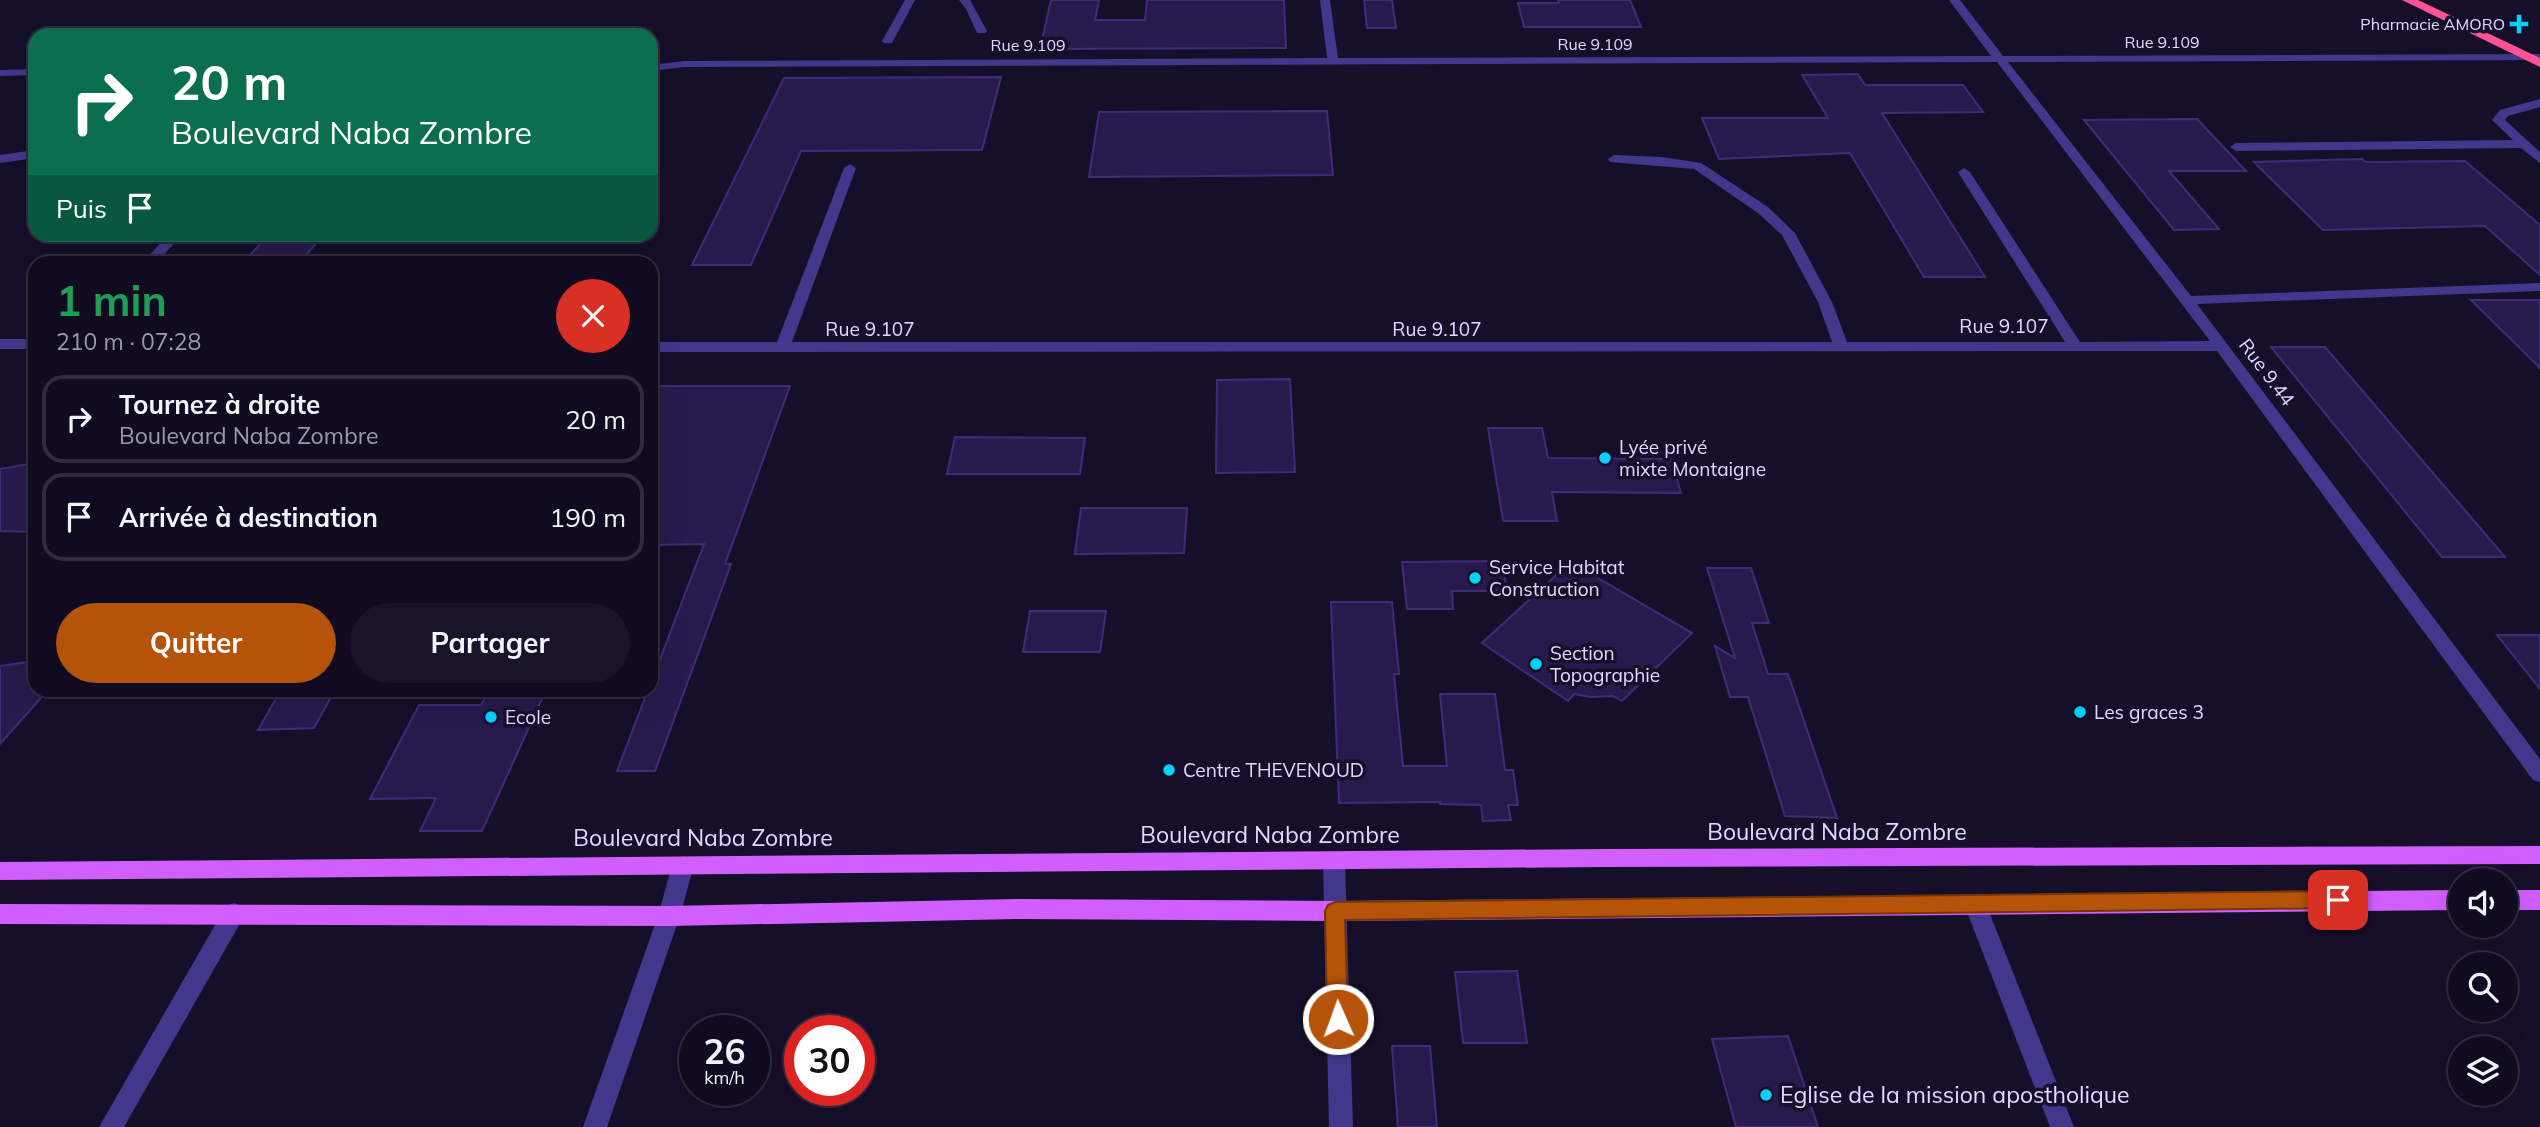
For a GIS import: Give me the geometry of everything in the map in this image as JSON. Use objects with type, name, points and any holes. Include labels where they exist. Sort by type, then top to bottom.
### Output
[{"type":"highway","points":[[2407,0],[2538,57]]},
{"type":"highway","points":[[2435,0],[2538,57]]},
{"type":"main road","name":"Boulevard Naba Zombre","points":[[0,871],[2540,855]]},
{"type":"main road","points":[[0,914],[669,916],[1018,909],[1335,911],[2448,900]]},
{"type":"main road","points":[[2518,900],[2540,900]]},
{"type":"street","points":[[888,41],[910,0]]},
{"type":"street","points":[[964,0],[971,8],[981,31]]},
{"type":"street","points":[[1325,0],[1334,62]]},
{"type":"street","name":"Rue 9.44","points":[[1954,0],[2222,346],[2540,775]]},
{"type":"street","name":"Rue 9.109","points":[[658,66],[2538,57]]},
{"type":"street","points":[[0,73],[28,72]]},
{"type":"street","points":[[2540,103],[2499,116],[2498,120],[2540,159]]},
{"type":"street","points":[[2236,147],[2521,144]]},
{"type":"street","points":[[0,159],[28,156]]},
{"type":"street","points":[[1614,159],[1697,166],[1763,209],[1788,233],[1825,302],[1841,346]]},
{"type":"street","points":[[782,348],[850,168]]},
{"type":"street","points":[[1964,172],[2075,345]]},
{"type":"street","points":[[156,256],[169,242]]},
{"type":"street","points":[[2187,300],[2540,288]]},
{"type":"street","points":[[0,344],[28,344]]},
{"type":"street","name":"Rue 9.107","points":[[658,347],[2222,346]]},
{"type":"street","points":[[1334,861],[1341,1127]]},
{"type":"street","points":[[595,1127],[669,916],[683,865]]},
{"type":"street","points":[[1975,904],[2062,1127]]},
{"type":"street","points":[[111,1127],[234,913]]},
{"type":"building","points":[[1051,0],[1099,0],[1095,20],[1145,20],[1147,0],[1284,0],[1286,48],[1040,49]]},
{"type":"building","points":[[1364,0],[1392,0],[1396,28],[1367,28]]},
{"type":"building","points":[[1558,0],[1630,0],[1641,27],[1524,27],[1518,3],[1559,3]]},
{"type":"building","points":[[1858,74],[1865,85],[1963,85],[1983,112],[1882,113],[1985,277],[1924,277],[1850,153],[1719,159],[1702,118],[1828,118],[1802,75]]},
{"type":"building","points":[[1001,77],[982,150],[801,151],[751,265],[692,265],[784,78]]},
{"type":"building","points":[[1327,111],[1333,175],[1089,177],[1099,112]]},
{"type":"building","points":[[2197,119],[2246,171],[2169,171],[2219,229],[2174,230],[2084,120]]},
{"type":"building","points":[[2362,159],[2365,162],[2465,161],[2540,225],[2540,275],[2485,226],[2323,230],[2254,162]]},
{"type":"building","points":[[262,242],[317,242],[305,256],[249,256]]},
{"type":"building","points":[[2471,300],[2540,300],[2540,368]]},
{"type":"building","points":[[2271,347],[2325,347],[2505,557],[2442,557]]},
{"type":"building","points":[[1290,379],[1295,472],[1216,473],[1217,380]]},
{"type":"building","points":[[658,386],[790,386],[725,564],[731,564],[655,771],[617,771],[645,697],[658,697],[658,665],[704,544],[658,545]]},
{"type":"building","points":[[1488,428],[1542,428],[1548,458],[1671,459],[1681,493],[1552,492],[1557,521],[1503,521]]},
{"type":"building","points":[[955,437],[1085,438],[1080,474],[947,474]]},
{"type":"building","points":[[28,464],[28,532],[0,531],[0,469]]},
{"type":"building","points":[[1081,508],[1187,508],[1184,553],[1075,554]]},
{"type":"building","points":[[1502,561],[1507,591],[1452,591],[1453,609],[1407,609],[1402,562]]},
{"type":"building","points":[[1566,566],[1579,567],[1692,633],[1622,701],[1613,696],[1591,697],[1574,694],[1568,701],[1482,643]]},
{"type":"building","points":[[1707,568],[1751,568],[1769,623],[1752,623],[1768,674],[1788,674],[1837,818],[1785,816],[1748,697],[1730,697],[1715,646],[1735,658]]},
{"type":"building","points":[[1331,602],[1392,602],[1399,674],[1394,674],[1403,766],[1447,766],[1440,694],[1495,694],[1505,770],[1513,770],[1518,805],[1508,805],[1511,820],[1483,821],[1481,805],[1440,802],[1339,803]]},
{"type":"building","points":[[1030,611],[1106,611],[1100,652],[1023,652]]},
{"type":"building","points":[[2497,635],[2540,635],[2540,689]]},
{"type":"building","points":[[28,662],[28,697],[42,697],[0,744],[0,666]]},
{"type":"building","points":[[277,697],[331,697],[314,728],[258,730]]},
{"type":"building","points":[[485,697],[543,697],[482,831],[420,831],[436,798],[370,799],[419,705],[481,705]]},
{"type":"building","points":[[1517,971],[1527,1043],[1463,1043],[1455,972]]},
{"type":"building","points":[[1788,1036],[1818,1127],[1736,1127],[1712,1039]]},
{"type":"building","points":[[1392,1046],[1430,1046],[1437,1127],[1398,1127]]},
{"type":"place","name":"Pharmacie AMORO","points":[[2519,24]]},
{"type":"place","name":"Lyée privé mixte Montaigne","points":[[1605,458]]},
{"type":"place","name":"Service Habitat Construction","points":[[1475,578]]},
{"type":"place","name":"Section Topographie","points":[[1536,664]]},
{"type":"place","name":"Les graces 3","points":[[2080,712]]},
{"type":"place","name":"Ecole","points":[[491,717]]},
{"type":"place","name":"Centre THEVENOUD","points":[[1169,770]]},
{"type":"place","name":"Eglise de la mission apostholique","points":[[1766,1095]]},
{"type":"route","points":[[1338,1019],[1335,911],[2338,900]]}]
